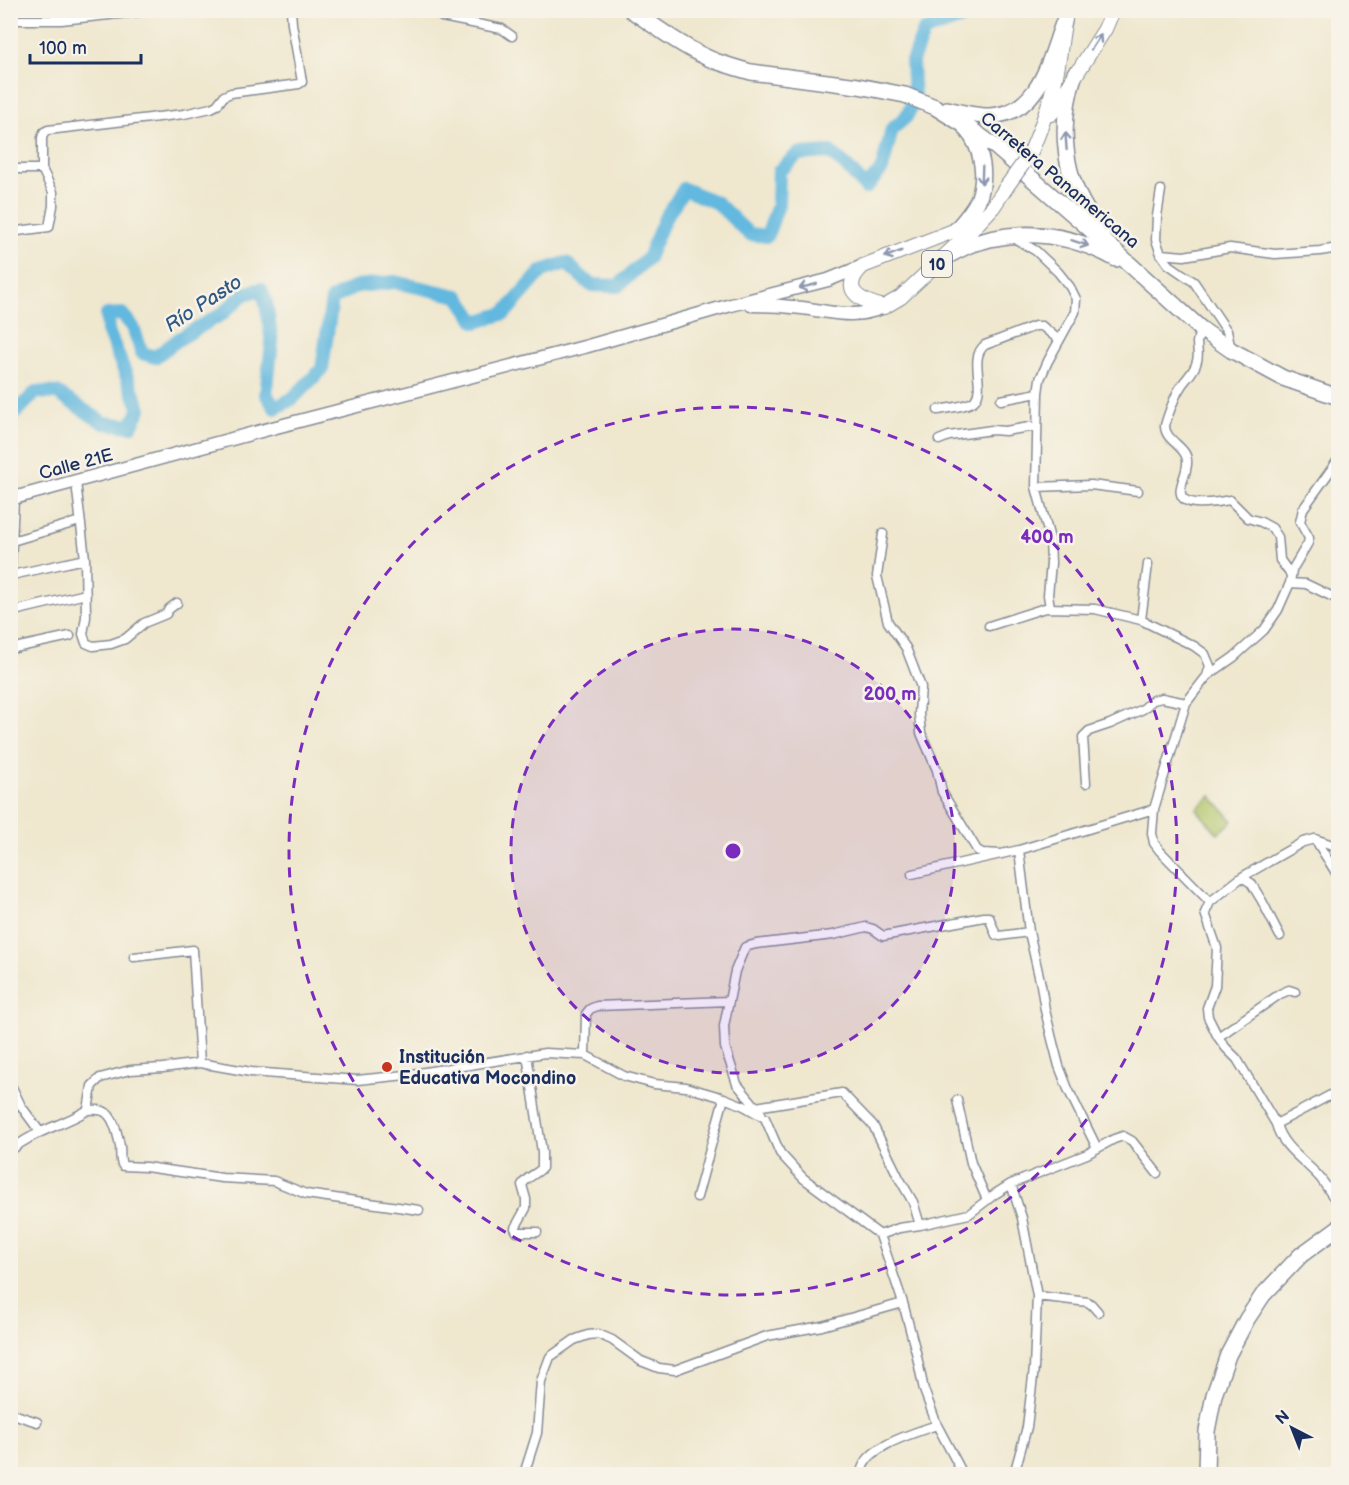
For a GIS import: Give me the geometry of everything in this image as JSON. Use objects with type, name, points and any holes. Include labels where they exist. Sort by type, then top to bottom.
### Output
[{"type":"highway","name":"Carretera Panamericana","points":[[631,10],[687,47],[735,68],[760,74],[858,86],[905,95],[929,104],[997,148],[1201,329],[1231,350],[1283,378],[1338,397]]},
{"type":"highway","points":[[929,104],[985,116],[1012,112],[1026,103],[1045,75],[1065,16]]},
{"type":"highway","points":[[1076,73],[1066,110],[1065,135],[1068,160],[1074,184],[1085,208],[1114,250]]},
{"type":"highway","points":[[956,230],[968,217],[977,201],[982,183],[982,164],[977,146],[960,123]]},
{"type":"highway","points":[[943,258],[974,243],[1008,235],[1040,234],[1089,245],[1137,271]]},
{"type":"highway","points":[[1036,250],[1036,242],[1040,234]]},
{"type":"highway","points":[[1206,1474],[1207,1431],[1214,1395],[1228,1355],[1247,1319],[1263,1295],[1301,1255],[1338,1228]]},
{"type":"main road","name":"10","points":[[1040,131],[1105,29],[1113,10]]},
{"type":"main road","name":"10","points":[[731,305],[780,305],[835,315],[852,315],[872,312],[901,297],[985,215],[1030,154],[1050,101],[1058,67],[1065,16]]},
{"type":"main road","name":"10","points":[[731,305],[828,280],[956,230],[985,215]]},
{"type":"main road","points":[[863,266],[855,274],[852,282],[854,292],[861,299],[884,307]]},
{"type":"main road","name":"Calle 21E","points":[[12,499],[276,427],[588,346],[731,305]]},
{"type":"street","points":[[10,20],[61,20],[157,10]]},
{"type":"street","points":[[10,232],[50,227],[53,192],[42,169],[44,132],[184,114],[211,108],[231,93],[302,82],[291,10]]},
{"type":"street","points":[[434,10],[442,17],[502,29],[512,36]]},
{"type":"street","points":[[10,169],[42,169]]},
{"type":"street","points":[[1161,190],[1156,240],[1161,254],[1168,264],[1194,282],[1227,331],[1231,350]]},
{"type":"street","points":[[1008,235],[1036,250],[1064,279],[1076,299],[1075,312],[1040,379],[1038,393],[1036,487],[1050,539],[1051,563],[1048,595],[1050,607]]},
{"type":"street","points":[[1161,254],[1184,256],[1230,248],[1275,254],[1338,248]]},
{"type":"street","points":[[938,410],[975,400],[978,392],[979,349],[985,345],[1035,326],[1042,326],[1059,340]]},
{"type":"street","points":[[1201,329],[1197,343],[1197,361],[1191,375],[1176,395],[1165,426],[1169,437],[1186,453],[1186,475],[1180,489],[1182,497],[1192,503],[1230,500],[1248,518],[1272,528],[1278,537],[1280,560],[1291,579],[1338,598]]},
{"type":"street","points":[[1001,400],[1038,393]]},
{"type":"street","points":[[939,440],[949,436],[1036,426]]},
{"type":"street","points":[[1210,902],[1154,843],[1152,833],[1155,809],[1186,703],[1207,676],[1234,657],[1264,630],[1278,610],[1291,579],[1292,570],[1308,543],[1309,538],[1300,522],[1303,509],[1338,460]]},
{"type":"street","points":[[76,482],[85,559],[86,617],[83,634],[86,643],[93,646],[111,644],[125,639],[144,623],[166,614],[177,603]]},
{"type":"street","points":[[1036,487],[1091,485],[1138,491]]},
{"type":"street","points":[[10,586],[12,499]]},
{"type":"street","points":[[12,541],[80,521]]},
{"type":"street","points":[[883,534],[877,576],[888,622],[906,648],[921,687],[919,714],[921,733],[937,770],[942,792],[977,850],[982,853],[1002,854]]},
{"type":"street","points":[[12,575],[85,559]]},
{"type":"street","points":[[1141,620],[1148,564]]},
{"type":"street","points":[[10,612],[86,594]]},
{"type":"street","points":[[989,626],[1050,607],[1095,609],[1141,620],[1194,645],[1205,654],[1210,666],[1207,676]]},
{"type":"street","points":[[10,649],[70,636]]},
{"type":"street","points":[[1086,783],[1083,737],[1086,733],[1143,709],[1153,700],[1162,698],[1186,703]]},
{"type":"street","points":[[912,874],[1019,850],[1155,809]]},
{"type":"street","points":[[1315,839],[1338,876]]},
{"type":"street","points":[[1338,847],[1315,839],[1303,842],[1242,878],[1210,902],[1205,913],[1217,948],[1215,986],[1207,1008],[1208,1017],[1218,1037],[1237,1059],[1276,1124],[1279,1134],[1320,1178],[1338,1202]]},
{"type":"street","points":[[1019,850],[1029,932],[1059,1066],[1097,1148]]},
{"type":"street","points":[[1242,878],[1251,883],[1280,936]]},
{"type":"street","points":[[963,1474],[937,1425],[924,1390],[903,1303],[880,1235],[803,1178],[780,1153],[765,1119],[737,1084],[725,1047],[724,1026],[735,971],[745,947],[833,935],[866,927],[873,928],[883,936],[984,917],[989,917],[996,935],[1029,932]]},
{"type":"street","points":[[134,957],[193,950],[200,1063]]},
{"type":"street","points":[[1218,1037],[1280,994],[1289,990],[1295,992]]},
{"type":"street","points":[[585,1055],[586,1014],[597,1006],[729,1001]]},
{"type":"street","points":[[88,1110],[92,1086],[100,1078],[130,1070],[200,1063],[251,1072],[357,1080],[406,1075],[545,1053],[585,1055],[624,1076],[654,1084],[686,1086],[744,1106],[765,1119]]},
{"type":"street","points":[[527,1055],[542,1152],[542,1168],[525,1180],[522,1185],[526,1208],[515,1228],[521,1233],[537,1232]]},
{"type":"street","points":[[10,1083],[21,1106],[40,1132]]},
{"type":"street","points":[[1276,1124],[1338,1091]]},
{"type":"street","points":[[756,1107],[842,1093],[873,1125],[898,1178],[913,1202],[920,1225]]},
{"type":"street","points":[[697,1197],[724,1098]]},
{"type":"street","points":[[957,1100],[971,1163],[987,1200]]},
{"type":"street","points":[[10,1151],[40,1132],[88,1110],[100,1110],[109,1116],[117,1136],[120,1162],[123,1166],[147,1167],[222,1178],[274,1181],[306,1194],[418,1210]]},
{"type":"street","points":[[880,1235],[899,1228],[969,1214],[1011,1184],[1087,1154],[1123,1136],[1132,1141],[1157,1173]]},
{"type":"street","points":[[1011,1184],[1022,1218],[1036,1296],[1034,1368],[1027,1427],[1014,1474]]},
{"type":"street","points":[[1036,1296],[1088,1302],[1098,1312]]},
{"type":"street","points":[[524,1474],[537,1432],[540,1381],[550,1357],[574,1340],[598,1334],[612,1340],[641,1361],[659,1368],[675,1370],[767,1336],[822,1326],[903,1303]]},
{"type":"street","points":[[10,1413],[37,1422]]},
{"type":"street","points":[[861,1474],[862,1467],[873,1453],[895,1441],[937,1425]]},
{"type":"green space","points":[[1211,796],[1233,821],[1218,834],[1196,809]]},
{"type":"waterway","name":"Río Pasto","points":[[10,418],[36,392],[57,393],[104,423],[131,426],[140,409],[108,331],[107,315],[122,314],[133,327],[142,353],[155,357],[179,339],[222,314],[244,294],[261,289],[266,302],[272,343],[266,394],[275,408],[292,399],[322,369],[332,299],[357,286],[395,282],[458,296],[476,322],[505,313],[542,271],[566,263],[591,285],[618,286],[648,258],[665,218],[684,189],[717,203],[749,234],[767,236],[778,205],[779,171],[798,154],[830,152],[866,188],[882,169],[892,129],[906,117],[914,101],[912,61],[924,31],[962,18],[971,10]]},
{"type":"place","name":"Institución Educativa Mocondino","points":[[387,1067]]}]
